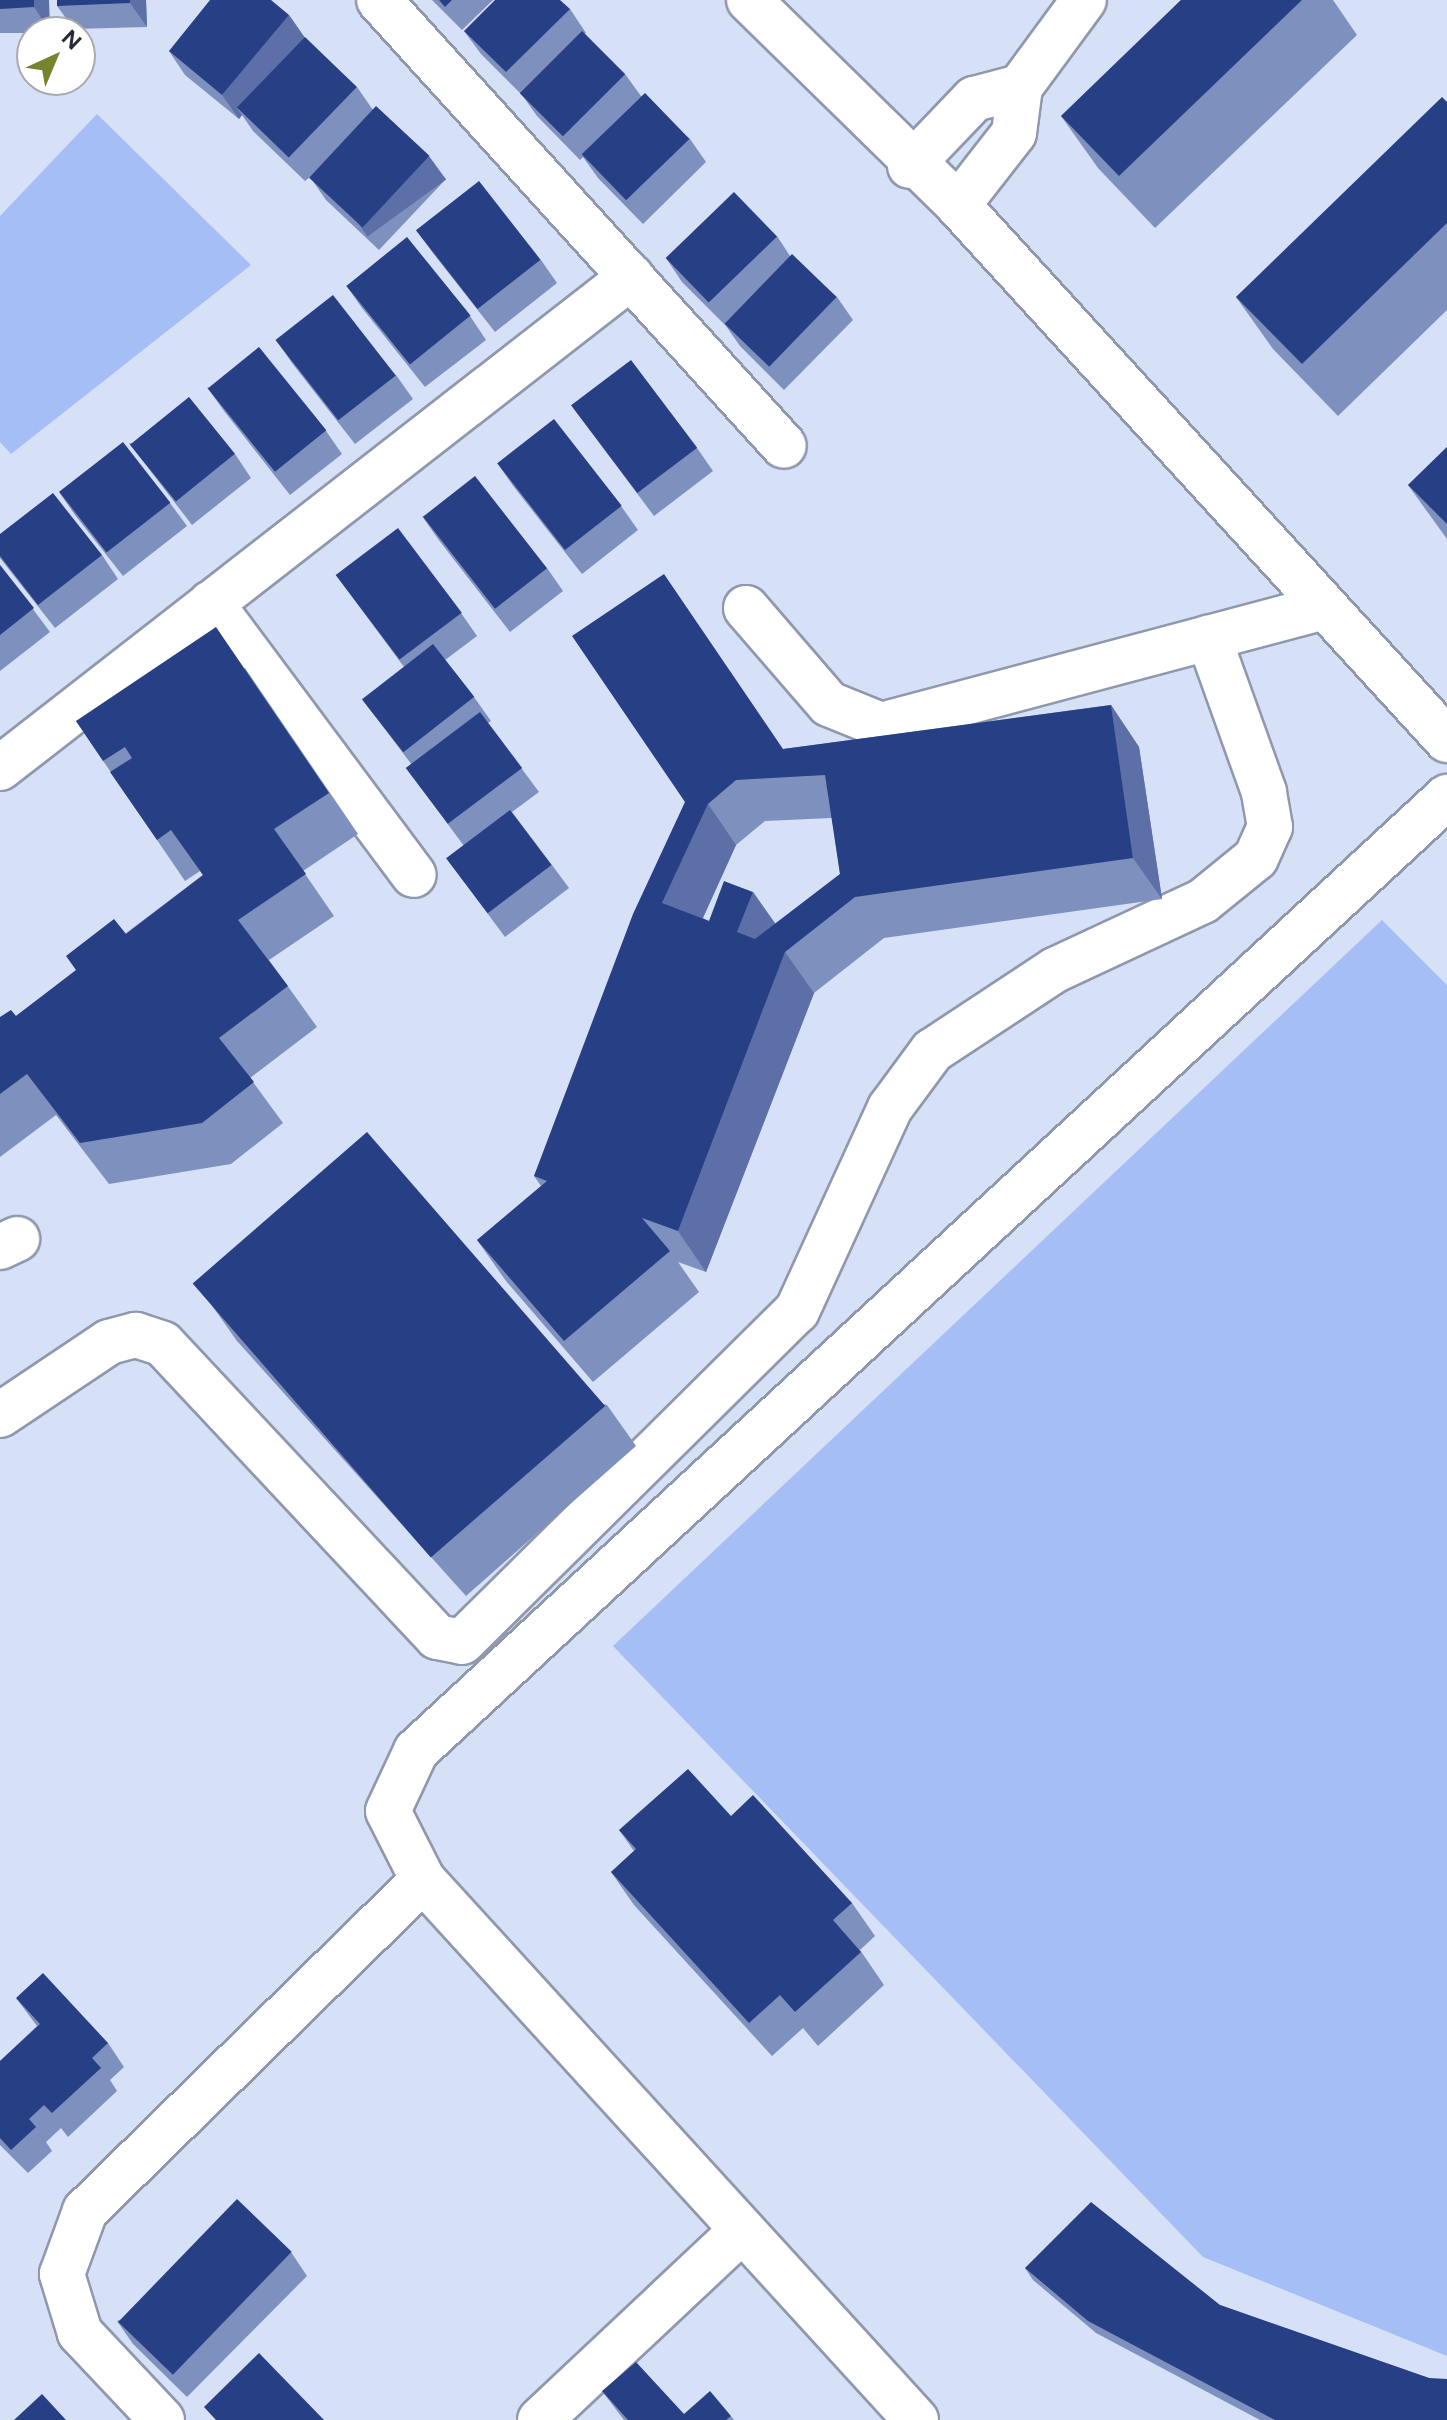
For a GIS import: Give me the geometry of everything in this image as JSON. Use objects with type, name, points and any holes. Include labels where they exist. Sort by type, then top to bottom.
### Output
[{"type":"street","points":[[379,0],[784,446]]},
{"type":"street","points":[[749,0],[910,166],[958,205],[1447,740]]},
{"type":"street","points":[[958,205],[1014,133],[1020,87],[1084,0]]},
{"type":"street","points":[[910,166],[974,99],[1020,87]]},
{"type":"street","points":[[0,768],[631,277]]},
{"type":"street","points":[[211,603],[414,875]]},
{"type":"street","points":[[746,608],[829,704],[881,725],[1325,607]]},
{"type":"street","points":[[0,1415],[109,1342],[136,1335],[163,1344],[437,1637],[462,1642],[797,1311],[890,1108],[932,1051],[1055,970],[1203,901],[1256,858],[1270,827],[1264,792],[1209,638]]},
{"type":"street","points":[[916,2420],[423,1880],[388,1811],[416,1751],[1447,797]]},
{"type":"street","points":[[162,2420],[80,2333],[62,2274],[85,2211],[423,1880]]},
{"type":"street","points":[[540,2420],[742,2230]]},
{"type":"shaded area","points":[[97,114],[251,265],[11,454],[0,442],[0,216]]},
{"type":"shaded area","points":[[1382,920],[1447,985],[1447,2356],[1203,2257],[613,1646]]},
{"type":"building","points":[[0,0],[34,0],[34,7],[0,9]]},
{"type":"building","points":[[57,0],[130,0],[130,3],[57,6]]},
{"type":"building","points":[[210,0],[271,0],[289,15],[222,95],[169,51]]},
{"type":"building","points":[[439,0],[452,0],[445,7]]},
{"type":"building","points":[[495,0],[560,0],[570,9],[506,72],[464,31]]},
{"type":"building","points":[[1181,0],[1302,0],[1119,176],[1061,116]]},
{"type":"building","points":[[582,31],[625,74],[563,136],[520,93]]},
{"type":"building","points":[[305,37],[357,87],[289,158],[237,107]]},
{"type":"building","points":[[645,93],[689,139],[626,200],[582,154]]},
{"type":"building","points":[[1442,97],[1447,102],[1447,223],[1302,364],[1236,297]]},
{"type":"building","points":[[376,106],[429,156],[363,227],[309,178]]},
{"type":"building","points":[[479,181],[541,260],[478,309],[416,230]]},
{"type":"building","points":[[734,192],[777,237],[709,303],[666,258]]},
{"type":"building","points":[[407,237],[471,315],[410,365],[346,286]]},
{"type":"building","points":[[792,254],[837,297],[769,367],[725,324]]},
{"type":"building","points":[[333,295],[396,375],[338,420],[275,340]]},
{"type":"building","points":[[259,347],[326,430],[275,472],[208,389]]},
{"type":"building","points":[[631,360],[697,448],[637,493],[571,405]]},
{"type":"building","points":[[189,397],[235,454],[176,502],[130,445]]},
{"type":"building","points":[[554,419],[622,506],[565,550],[497,463]]},
{"type":"building","points":[[123,442],[170,503],[107,553],[59,492]]},
{"type":"building","points":[[1447,447],[1447,524],[1408,485]]},
{"type":"building","points":[[475,476],[547,568],[495,609],[423,517]]},
{"type":"building","points":[[53,493],[102,555],[38,605],[0,556],[0,534]]},
{"type":"building","points":[[398,528],[462,613],[399,660],[336,575]]},
{"type":"building","points":[[0,565],[34,608],[0,635]]},
{"type":"building","points":[[664,574],[783,749],[1111,705],[1133,858],[855,897],[785,952],[678,1231],[642,1218],[670,1251],[564,1341],[477,1240],[547,1181],[534,1176],[633,914],[685,802],[572,636]],"holes":[[[825,775],[840,874],[755,939],[737,932],[753,892],[724,881],[709,921],[662,903],[708,804],[736,780]]]},
{"type":"building","points":[[216,627],[329,793],[274,829],[306,874],[238,920],[288,986],[219,1038],[254,1082],[202,1123],[80,1143],[27,1074],[0,1094],[0,1017],[11,1010],[16,1016],[76,970],[66,956],[114,919],[126,934],[203,875],[171,830],[157,840],[110,772],[132,758],[125,747],[103,761],[76,721]]},
{"type":"building","points":[[433,644],[474,697],[403,752],[362,699]]},
{"type":"building","points":[[480,712],[522,768],[448,824],[406,768]]},
{"type":"building","points":[[510,810],[552,865],[488,913],[446,858]]},
{"type":"building","points":[[367,1132],[605,1406],[431,1558],[193,1284]]},
{"type":"building","points":[[688,1769],[731,1816],[753,1795],[852,1903],[833,1920],[861,1952],[795,2012],[780,1995],[749,2023],[611,1872],[636,1849],[619,1830]]},
{"type":"building","points":[[43,1973],[108,2043],[92,2058],[101,2068],[52,2113],[44,2105],[29,2119],[36,2127],[11,2150],[0,2138],[0,2061],[40,2024],[16,1998]]},
{"type":"building","points":[[237,2199],[292,2252],[173,2375],[118,2322]]},
{"type":"building","points":[[1091,2202],[1220,2305],[1429,2378],[1447,2379],[1447,2420],[1275,2420],[1088,2321],[1025,2268]]},
{"type":"building","points":[[259,2353],[324,2420],[216,2420],[204,2407]]},
{"type":"building","points":[[636,2362],[684,2414],[710,2391],[731,2416],[726,2420],[628,2420],[602,2391]]},
{"type":"building","points":[[42,2394],[66,2420],[14,2420]]}]
